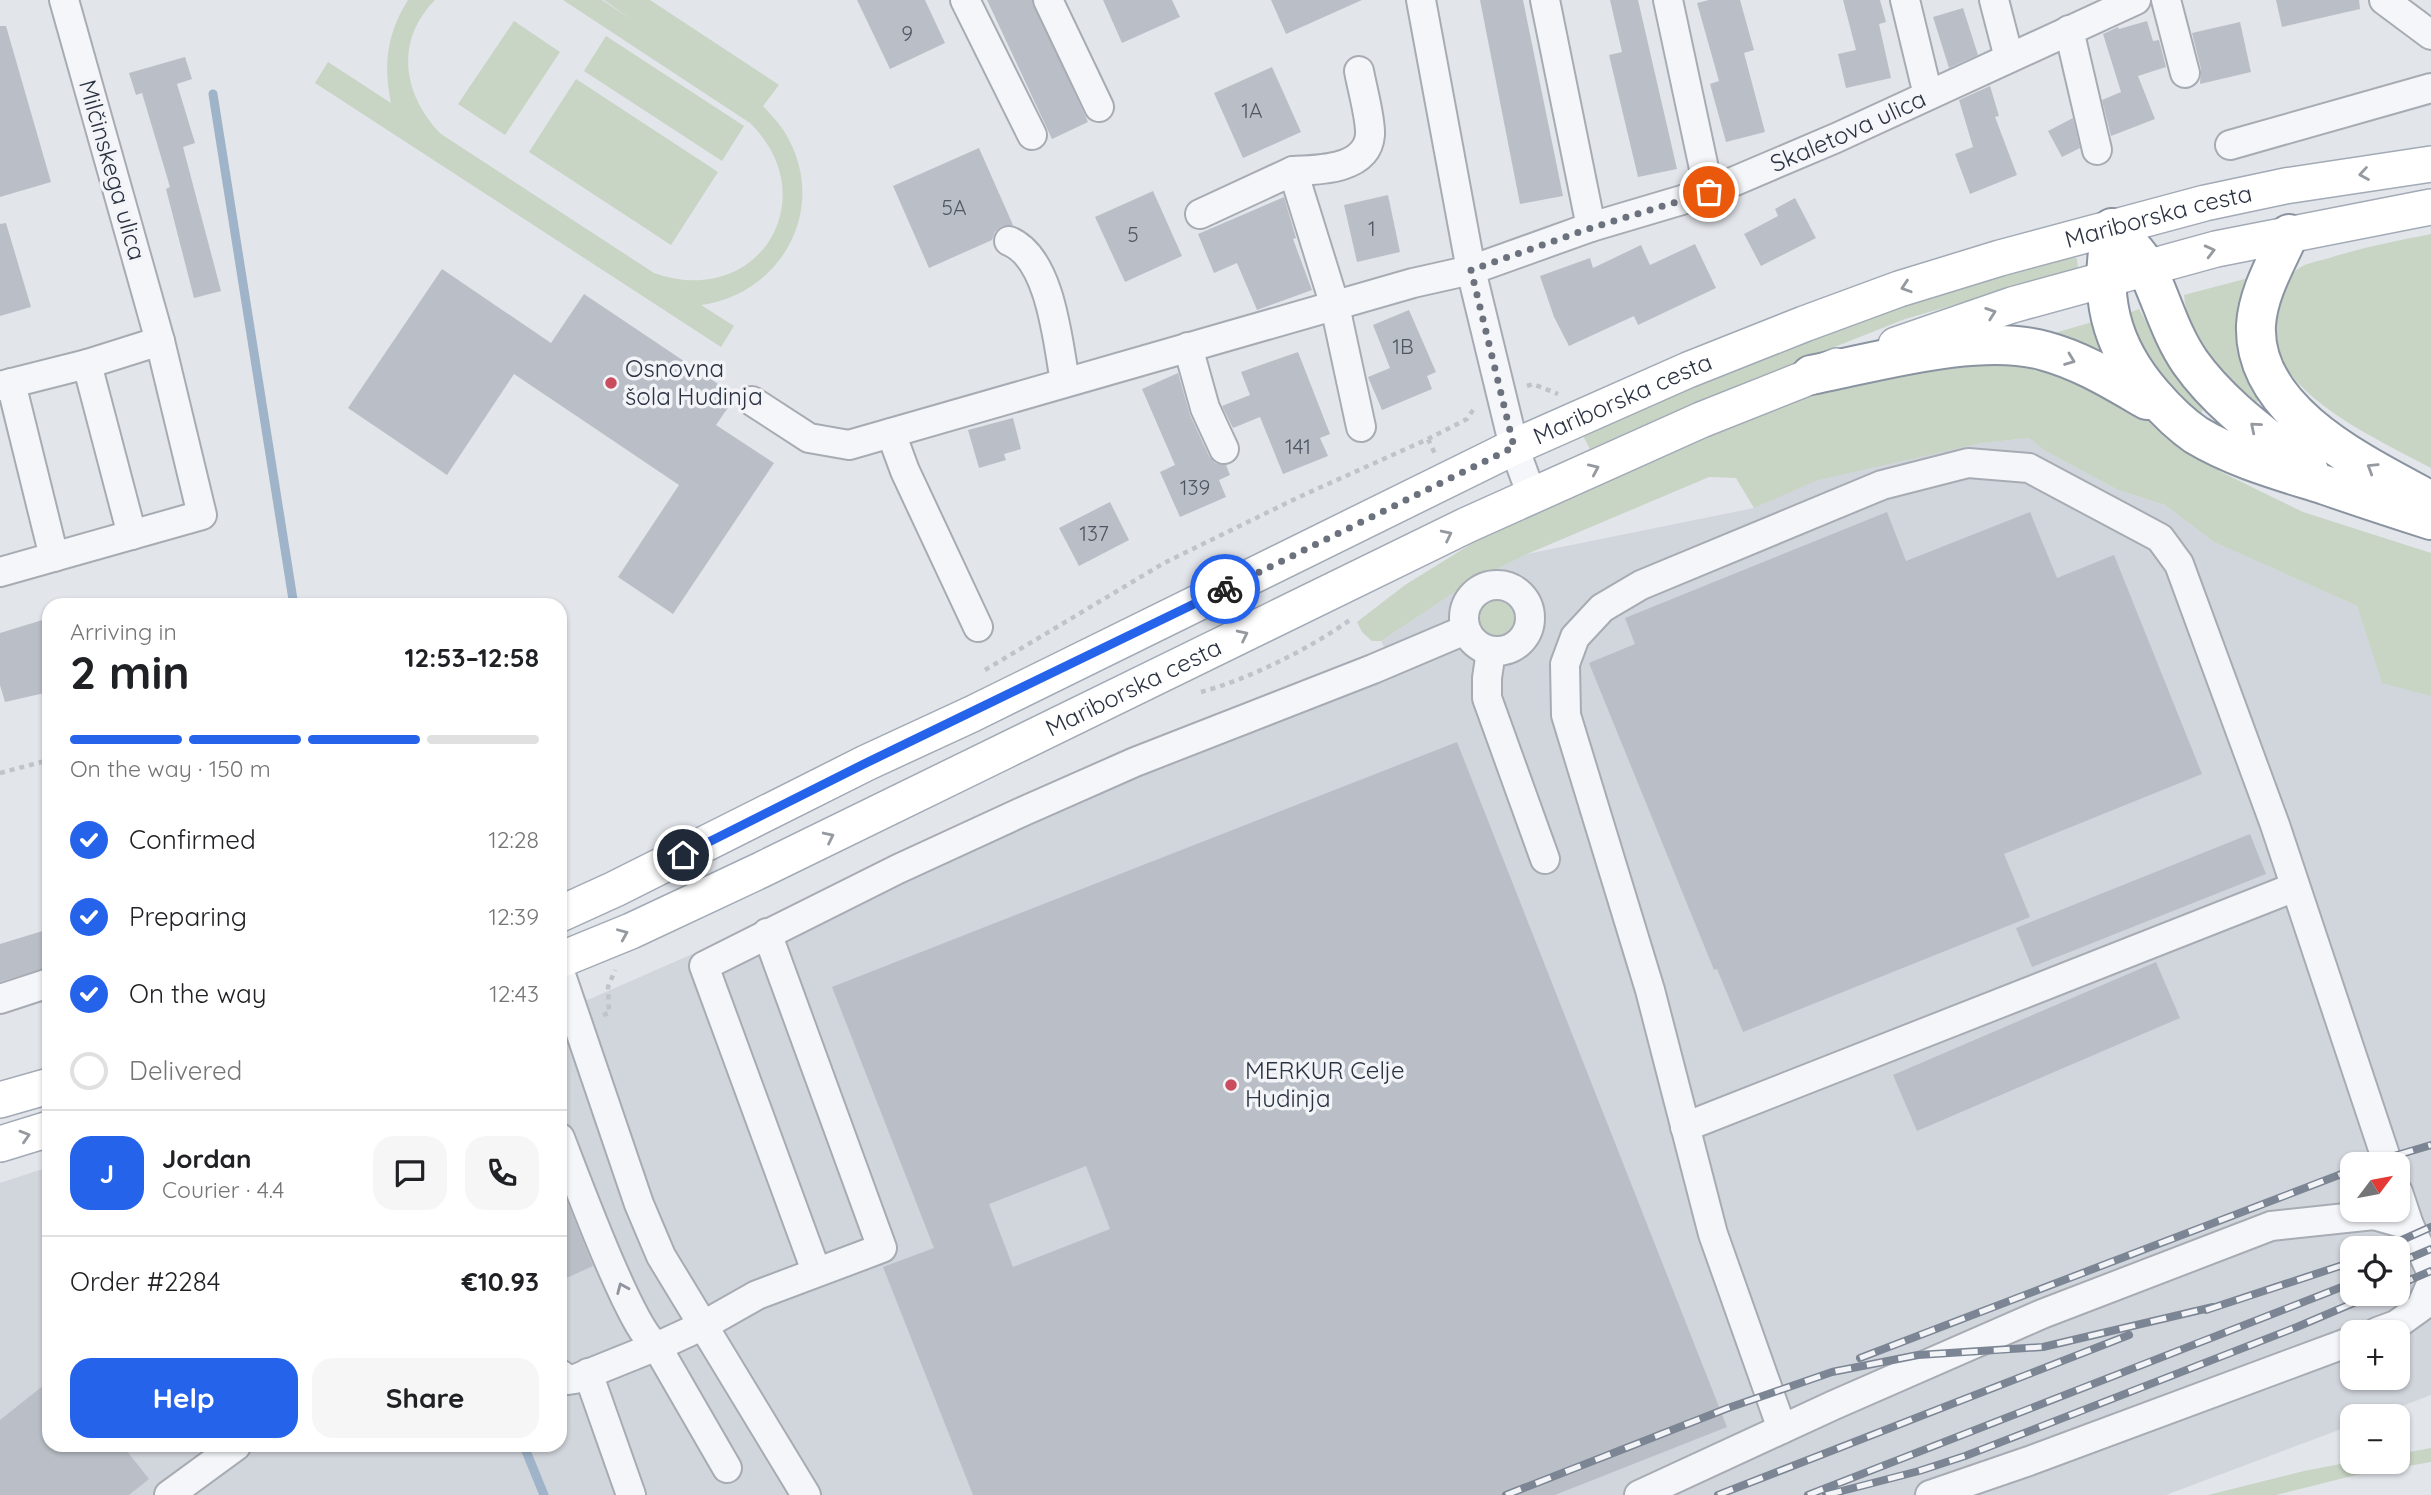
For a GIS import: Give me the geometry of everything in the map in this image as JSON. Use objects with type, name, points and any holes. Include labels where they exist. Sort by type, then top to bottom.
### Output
[{"type":"highway","points":[[2112,228],[2132,247],[2147,268],[2168,323],[2190,362],[2217,395],[2327,486]]},
{"type":"highway","points":[[2112,228],[2105,279],[2108,310],[2119,346],[2135,374],[2169,413]]},
{"type":"highway","points":[[2289,234],[2263,291],[2256,323],[2257,349],[2266,375],[2278,395],[2315,431],[2375,471],[2431,501]]},
{"type":"highway","points":[[1811,375],[1955,347],[1999,344],[2044,350],[2102,373],[2169,413],[2195,434],[2233,455],[2431,520]]},
{"type":"main road","name":"Mariborska cesta","points":[[567,911],[1514,447],[1688,370],[1852,306],[1975,266],[2112,228],[2204,203],[2285,186],[2431,164]]},
{"type":"main road","name":"Mariborska cesta","points":[[567,957],[631,931],[773,864],[1467,525],[1701,420],[1811,375],[2011,305],[2105,279],[2216,249],[2431,207]]},
{"type":"main road","points":[[0,1100],[42,1088]]},
{"type":"main road","points":[[0,1144],[42,1131]]},
{"type":"street","name":"Milčinskega ulica","points":[[0,572],[202,515],[160,341],[64,0]]},
{"type":"street","points":[[965,0],[1032,135]]},
{"type":"street","points":[[1048,0],[1099,107]]},
{"type":"street","points":[[1421,0],[1471,270],[1514,447],[1532,496]]},
{"type":"street","points":[[1545,0],[1591,228]]},
{"type":"street","points":[[1668,0],[1709,192]]},
{"type":"street","points":[[1905,0],[1928,95]]},
{"type":"street","points":[[1994,0],[2009,58]]},
{"type":"street","name":"Skaletova ulica","points":[[752,401],[809,438],[849,445],[1413,283],[1471,270],[1591,228],[1709,192],[1836,138],[2136,0]]},
{"type":"street","points":[[2166,0],[2185,74]]},
{"type":"street","points":[[2384,0],[2431,35]]},
{"type":"street","points":[[2069,30],[2097,150]]},
{"type":"street","points":[[1200,214],[1293,171],[1322,170],[1340,166],[1358,157],[1366,148],[1370,135],[1359,71]]},
{"type":"street","points":[[2230,145],[2431,89]]},
{"type":"street","points":[[1293,171],[1335,306],[1361,427]]},
{"type":"street","points":[[1009,241],[1019,244],[1040,276],[1052,308],[1065,382]]},
{"type":"street","points":[[54,557],[5,385],[87,364],[160,341]]},
{"type":"street","points":[[1188,347],[1205,408],[1224,449]]},
{"type":"street","points":[[87,364],[132,535]]},
{"type":"street","points":[[891,433],[905,471],[978,627]]},
{"type":"street","points":[[1782,1429],[1713,1234],[1650,990],[1566,715],[1565,664],[1575,637],[1602,608],[1641,585],[1882,485],[1968,463],[2029,468],[2160,538],[2179,564],[2275,825],[2384,1152]]},
{"type":"street","points":[[1490,584],[1509,586],[1524,598],[1531,618],[1524,638],[1509,649],[1491,651],[1476,644],[1465,629],[1464,610],[1472,594],[1490,584]]},
{"type":"street","points":[[816,1271],[704,966],[898,869],[1087,783],[1360,675],[1465,629]]},
{"type":"street","points":[[1491,651],[1487,698],[1545,859]]},
{"type":"street","points":[[1685,1127],[2295,887]]},
{"type":"street","points":[[631,1495],[574,1375],[704,1325],[757,1295],[882,1248],[766,933]]},
{"type":"street","points":[[0,999],[42,985]]},
{"type":"street","points":[[567,993],[639,1204],[661,1256],[806,1495]]},
{"type":"street","points":[[567,1155],[628,1303],[646,1336],[656,1345],[727,1468]]},
{"type":"street","points":[[1639,1495],[2042,1314],[2271,1226],[2374,1214],[2409,1225]]},
{"type":"street","points":[[2408,1222],[2431,1271],[2431,1278]]},
{"type":"street","points":[[2403,1320],[2421,1307],[2431,1284]]},
{"type":"street","points":[[1930,1495],[2340,1345]]},
{"type":"street","points":[[169,1495],[228,1452]]},
{"type":"path","points":[[1533,384],[1564,397]]},
{"type":"path","points":[[982,672],[1164,563],[1467,419],[1478,403]]},
{"type":"path","points":[[0,774],[42,762]]},
{"type":"shaded area","points":[[2029,438],[2044,450],[2118,490],[2165,505],[2214,542],[2357,606],[2382,682],[2431,696],[2431,1395],[2407,1404],[2340,1404],[2340,1430],[2166,1495],[0,1495],[0,1183],[42,1169],[42,1452],[567,1452],[567,1009],[1386,651],[1381,641],[1464,586],[1527,554],[1754,508],[1817,480],[1982,443]]},
{"type":"green space","points":[[408,0],[435,0],[413,33],[408,68],[418,102],[441,134],[654,273],[691,280],[723,276],[750,262],[770,240],[781,214],[782,184],[772,153],[750,123],[563,0],[602,0],[632,20],[604,0],[650,0],[779,85],[763,106],[787,135],[799,167],[802,195],[799,221],[789,245],[774,267],[753,285],[729,298],[701,305],[734,326],[721,347],[315,83],[328,62],[391,103],[387,62],[391,37]]},
{"type":"green space","points":[[514,21],[560,52],[505,135],[458,104]]},
{"type":"green space","points":[[606,36],[744,126],[722,161],[584,71]]},
{"type":"green space","points":[[576,79],[718,172],[671,245],[529,152]]},
{"type":"green space","points":[[2431,234],[2431,468],[2341,418],[2318,401],[2299,384],[2284,365],[2275,344],[2274,333],[2280,293],[2291,275],[2301,267],[2365,248]]},
{"type":"green space","points":[[2077,258],[2078,269],[1905,319],[1704,399],[1590,449],[1582,434],[1808,340],[1901,306],[2056,259]]},
{"type":"green space","points":[[2256,276],[2265,391],[2256,403],[2231,381],[2209,356],[2192,327],[2184,295]]},
{"type":"green space","points":[[2139,309],[2176,374],[2203,406],[2201,418],[2155,372],[2130,337],[2129,313]]},
{"type":"green space","points":[[2096,321],[2111,360],[2034,339]]},
{"type":"green space","points":[[2003,351],[2133,401],[2221,472],[2303,512],[2431,553],[2431,696],[2382,683],[2357,606],[2214,542],[2165,505],[2118,490],[2044,450],[2029,438],[1982,443],[1818,480],[1754,508],[1736,478],[1709,477],[1527,554],[1464,586],[1381,641],[1372,641],[1362,632],[1357,622],[1405,585],[1476,541],[1600,481],[1802,396]]},
{"type":"green space","points":[[1495,600],[1509,605],[1514,619],[1509,633],[1495,638],[1481,633],[1476,619],[1481,605]]},
{"type":"green space","points":[[2431,1448],[2431,1462],[2410,1466],[2410,1452]]},
{"type":"green space","points":[[2340,1464],[2340,1474],[2362,1474],[2276,1495],[2208,1495]]},
{"type":"building","points":[[857,0],[925,0],[945,43],[890,69]]},
{"type":"building","points":[[987,0],[1032,0],[1088,122],[1052,139]]},
{"type":"building","points":[[1103,0],[1172,0],[1180,17],[1122,43]]},
{"type":"building","points":[[1271,0],[1362,0],[1286,34]]},
{"type":"building","points":[[1480,0],[1523,0],[1563,196],[1520,204]]},
{"type":"building","points":[[1610,0],[1638,0],[1677,169],[1638,177],[1609,55],[1622,52]]},
{"type":"building","points":[[1709,0],[1740,0],[1754,50],[1744,53],[1765,132],[1726,142],[1710,84],[1719,81],[1697,3]]},
{"type":"building","points":[[1843,0],[1880,0],[1886,22],[1879,24],[1891,78],[1846,88],[1838,54],[1856,50]]},
{"type":"building","points":[[2276,0],[2359,0],[2360,9],[2282,27]]},
{"type":"building","points":[[1963,8],[1978,55],[1949,68],[1933,17]]},
{"type":"building","points":[[2147,21],[2153,41],[2159,40],[2166,67],[2138,76],[2155,119],[2111,136],[2102,100],[2121,92],[2103,34],[2118,27],[2119,29]]},
{"type":"building","points":[[2240,22],[2251,72],[2200,84],[2201,69],[2192,33]]},
{"type":"building","points":[[0,26],[6,26],[51,182],[0,197]]},
{"type":"building","points":[[185,57],[192,79],[177,84],[195,143],[183,147],[221,291],[194,298],[166,189],[170,187],[142,93],[136,95],[129,73]]},
{"type":"building","points":[[1272,67],[1301,132],[1243,158],[1214,93]]},
{"type":"building","points":[[1990,86],[1999,116],[1995,117],[2017,175],[1970,194],[1955,154],[1973,147],[1959,100]]},
{"type":"building","points":[[2073,118],[2080,148],[2062,157],[2048,131]]},
{"type":"building","points":[[979,148],[1013,225],[1001,227],[992,240],[929,268],[893,186]]},
{"type":"building","points":[[1153,191],[1182,256],[1125,282],[1095,217]]},
{"type":"building","points":[[1388,195],[1400,252],[1357,262],[1344,205]]},
{"type":"building","points":[[1284,197],[1296,238],[1293,239],[1312,290],[1257,310],[1237,263],[1214,273],[1198,234]]},
{"type":"building","points":[[1795,198],[1816,238],[1761,266],[1744,234],[1778,216],[1775,209]]},
{"type":"building","points":[[6,223],[31,307],[0,316],[0,224]]},
{"type":"building","points":[[1695,244],[1716,288],[1638,325],[1634,316],[1569,346],[1554,317],[1540,276],[1590,258],[1593,268],[1641,245],[1650,265]]},
{"type":"building","points":[[442,269],[551,343],[584,294],[736,396],[716,425],[774,463],[673,614],[618,577],[679,485],[514,374],[447,475],[348,408]]},
{"type":"building","points":[[1409,310],[1436,372],[1427,376],[1432,389],[1382,410],[1368,377],[1390,368],[1373,325]]},
{"type":"building","points":[[1298,352],[1330,434],[1320,438],[1328,456],[1283,474],[1260,417],[1233,428],[1222,406],[1250,395],[1241,372]]},
{"type":"building","points":[[1178,373],[1190,415],[1209,456],[1215,463],[1226,465],[1230,475],[1219,480],[1226,497],[1180,517],[1160,472],[1175,465],[1142,389]]},
{"type":"building","points":[[1013,418],[1021,449],[1004,454],[1006,460],[979,468],[968,430]]},
{"type":"building","points":[[1110,502],[1129,540],[1079,566],[1059,528]]},
{"type":"building","points":[[1887,512],[1906,561],[2030,512],[2057,578],[2114,555],[2202,774],[2004,854],[2030,917],[1743,1032],[1717,969],[1714,970],[1589,663],[1635,644],[1625,618]]},
{"type":"building","points":[[42,620],[42,694],[5,702],[0,685],[0,633]]},
{"type":"building","name":"MERKUR Celje Hudinja","points":[[1457,742],[1727,1427],[1555,1495],[973,1495],[883,1267],[934,1248],[832,987]],"holes":[[[1086,1166],[1110,1229],[1013,1267],[989,1204]]]},
{"type":"building","points":[[2250,834],[2266,874],[2032,967],[2016,928]]},
{"type":"building","points":[[42,931],[42,969],[0,982],[0,944]]},
{"type":"building","points":[[2156,962],[2180,1018],[1917,1131],[1893,1075]]},
{"type":"building","points":[[567,1201],[593,1266],[567,1278]]},
{"type":"building","points":[[42,1387],[42,1452],[128,1452],[149,1479],[129,1495],[0,1495],[0,1420]]},
{"type":"waterway","points":[[213,94],[293,598]]},
{"type":"waterway","points":[[526,1452],[544,1495]]},
{"type":"railway","points":[[2407,1152],[2431,1145]]},
{"type":"railway","points":[[1860,1358],[2340,1175]]},
{"type":"railway","points":[[2410,1236],[2431,1227]]},
{"type":"railway","points":[[2410,1258],[2431,1249]]},
{"type":"railway","points":[[2206,1310],[2340,1266]]},
{"type":"railway","points":[[2410,1280],[2431,1271]]},
{"type":"railway","points":[[1808,1495],[2340,1288]]},
{"type":"railway","points":[[1826,1495],[1965,1456],[2346,1306]]},
{"type":"railway","points":[[1506,1495],[1728,1408],[1832,1372],[1918,1355],[2043,1347],[2213,1307]]},
{"type":"railway","points":[[1718,1495],[2129,1335]]},
{"type":"way so far","points":[[1225,589],[1514,447],[1471,270],[1591,228],[1709,192]]},
{"type":"place","name":"Osnovna šola Hudinja","points":[[611,383]]},
{"type":"place","name":"MERKUR Celje Hudinja","points":[[1231,1085]]},
{"type":"route","points":[[683,855],[1225,589]]}]
